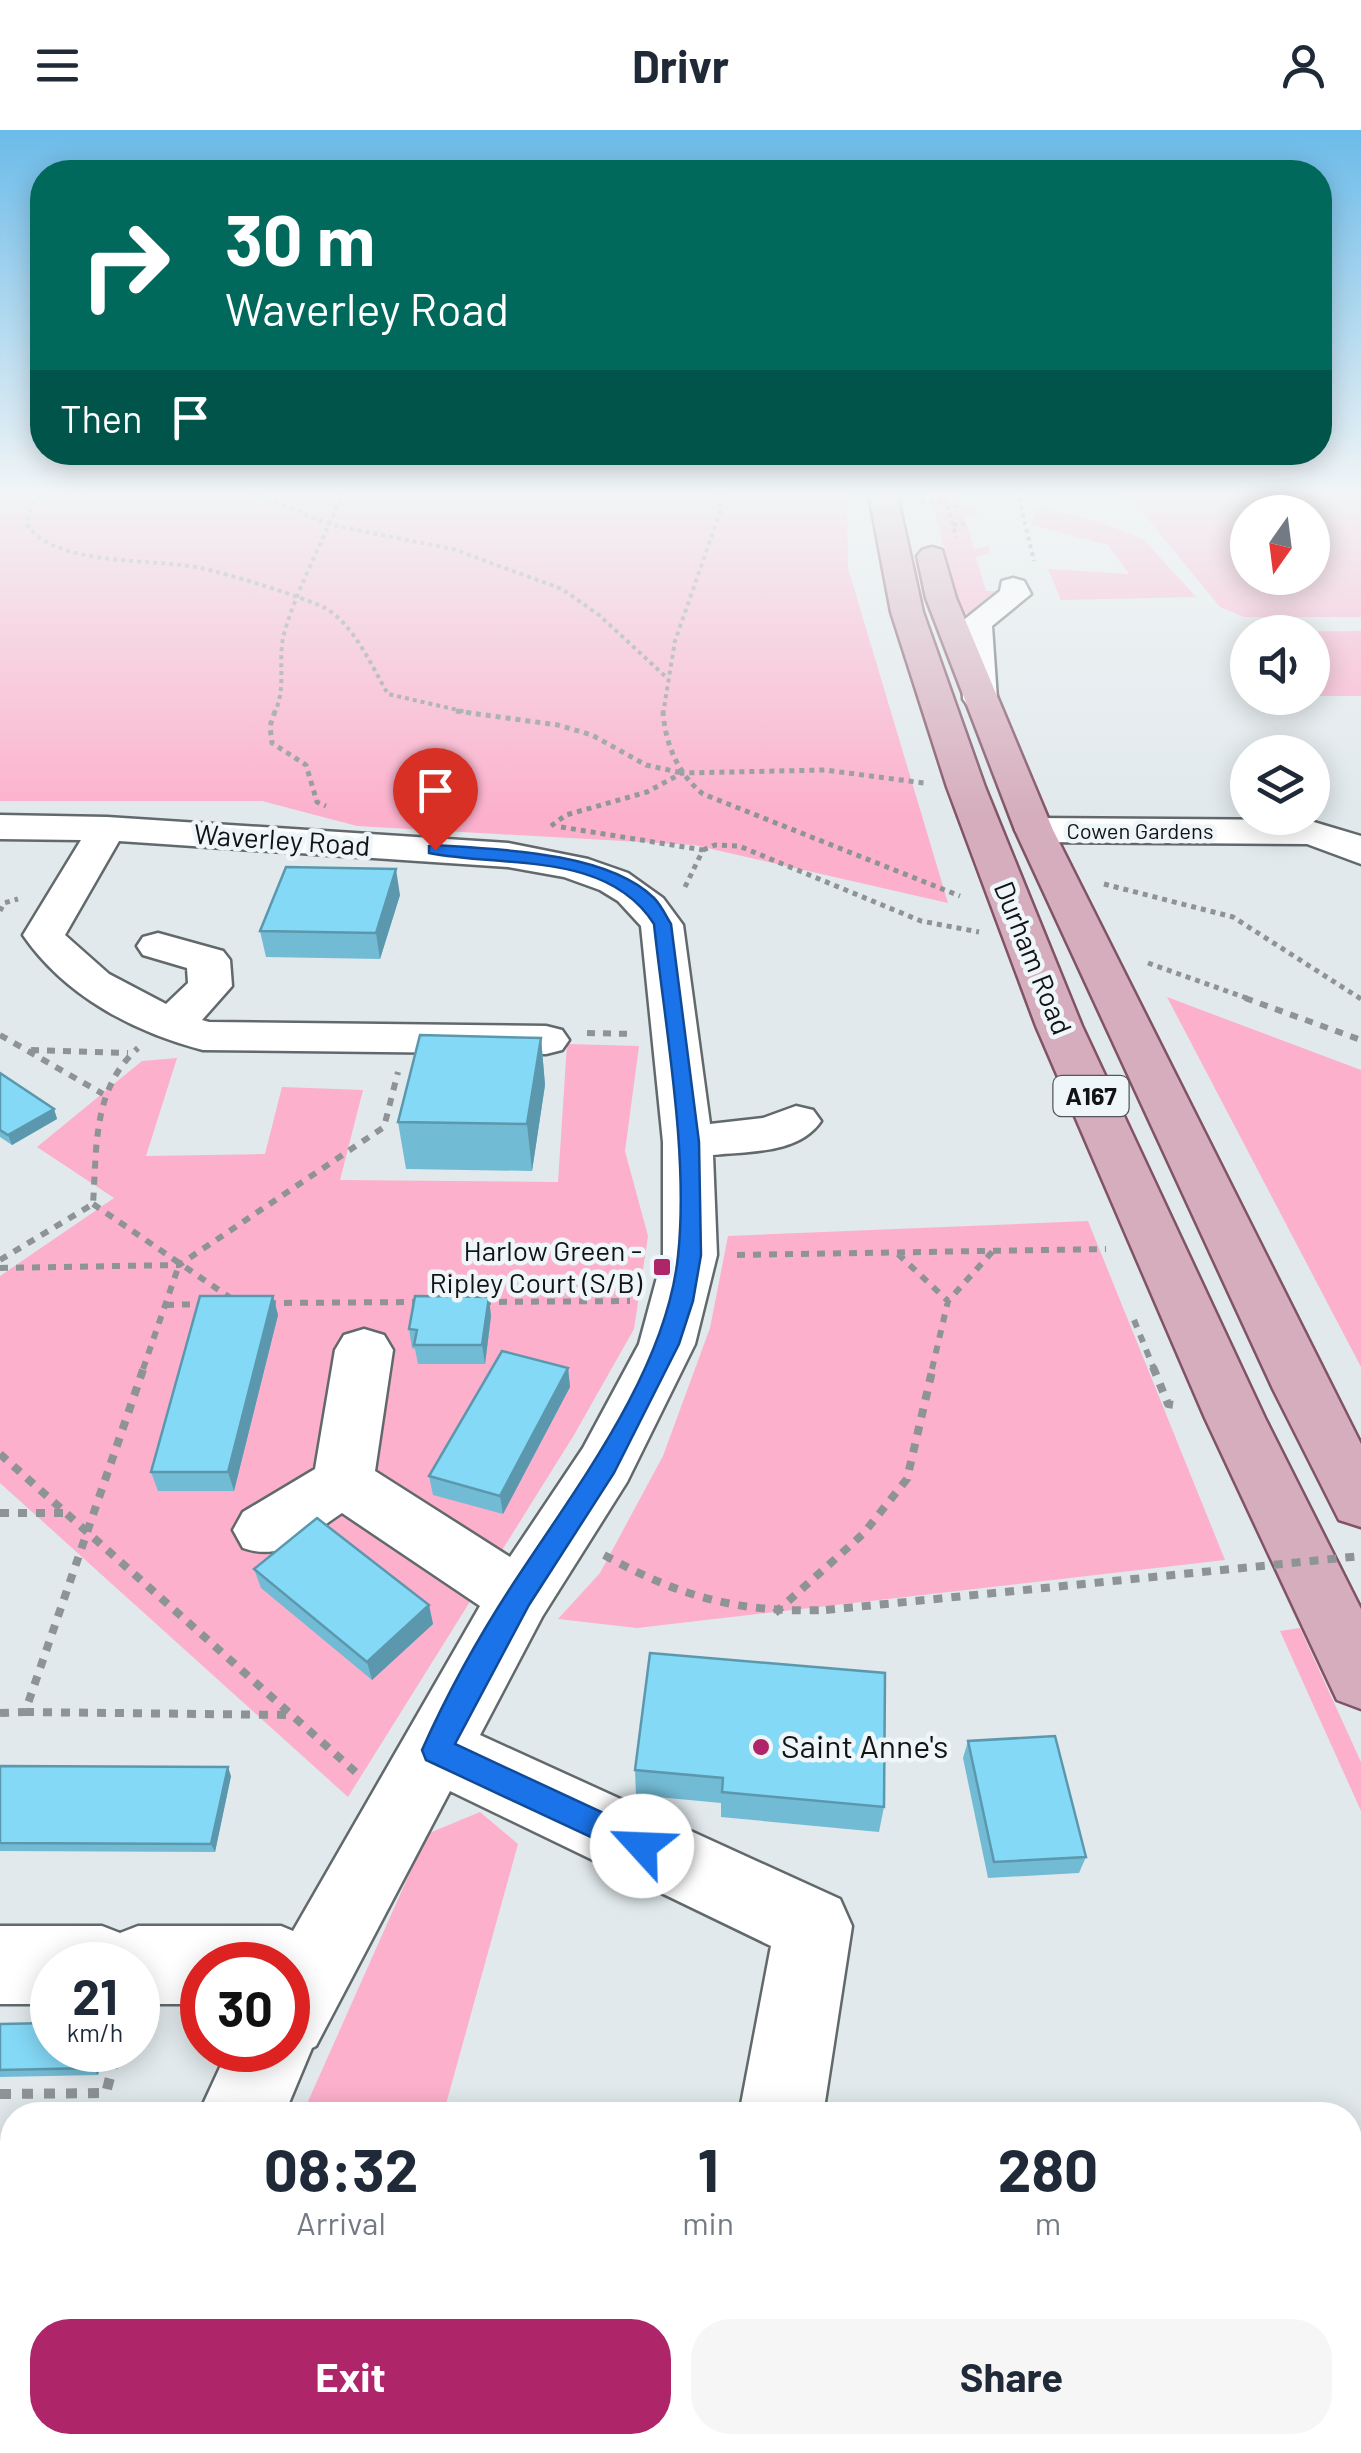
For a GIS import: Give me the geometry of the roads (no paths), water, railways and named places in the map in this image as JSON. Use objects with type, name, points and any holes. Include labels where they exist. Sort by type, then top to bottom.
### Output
[{"type":"main road","name":"Durham Road","points":[[904,598],[966,788],[1060,1026],[1235,1418],[1361,1679]]},
{"type":"main road","name":"Durham Road","points":[[942,598],[1034,830],[1302,1389],[1361,1502]]},
{"type":"street","points":[[980,698],[976,623],[1010,598]]},
{"type":"street","points":[[1330,829],[1361,824]]},
{"type":"street","name":"Waverley Road","points":[[0,827],[107,829],[508,854],[568,865],[614,880],[648,901],[662,924],[688,1142]]},
{"type":"street","points":[[107,829],[22,935],[54,953],[81,976],[172,1024],[203,1036],[546,1040]]},
{"type":"street","name":"Cowen Gardens","points":[[1034,830],[1230,831]]},
{"type":"street","name":"Cowen Gardens","points":[[1321,835],[1361,852]]},
{"type":"street","points":[[158,946],[208,960],[210,986],[172,1024]]},
{"type":"street","points":[[310,1951],[418,1780],[519,1597],[606,1466],[668,1344],[686,1278],[688,1142],[774,1132],[796,1121]]},
{"type":"street","points":[[265,1530],[343,1482],[364,1350]]},
{"type":"street","points":[[343,1482],[519,1597]]},
{"type":"street","points":[[418,1780],[814,1926],[784,2102]]},
{"type":"street","points":[[0,1965],[30,1965]]},
{"type":"street","points":[[246,2102],[261,2072]]},
{"type":"place","name":"Harlow Green - Ripley Court (S/B)","points":[[662,1267]]},
{"type":"place","name":"Saint Anne's","points":[[761,1747]]}]
